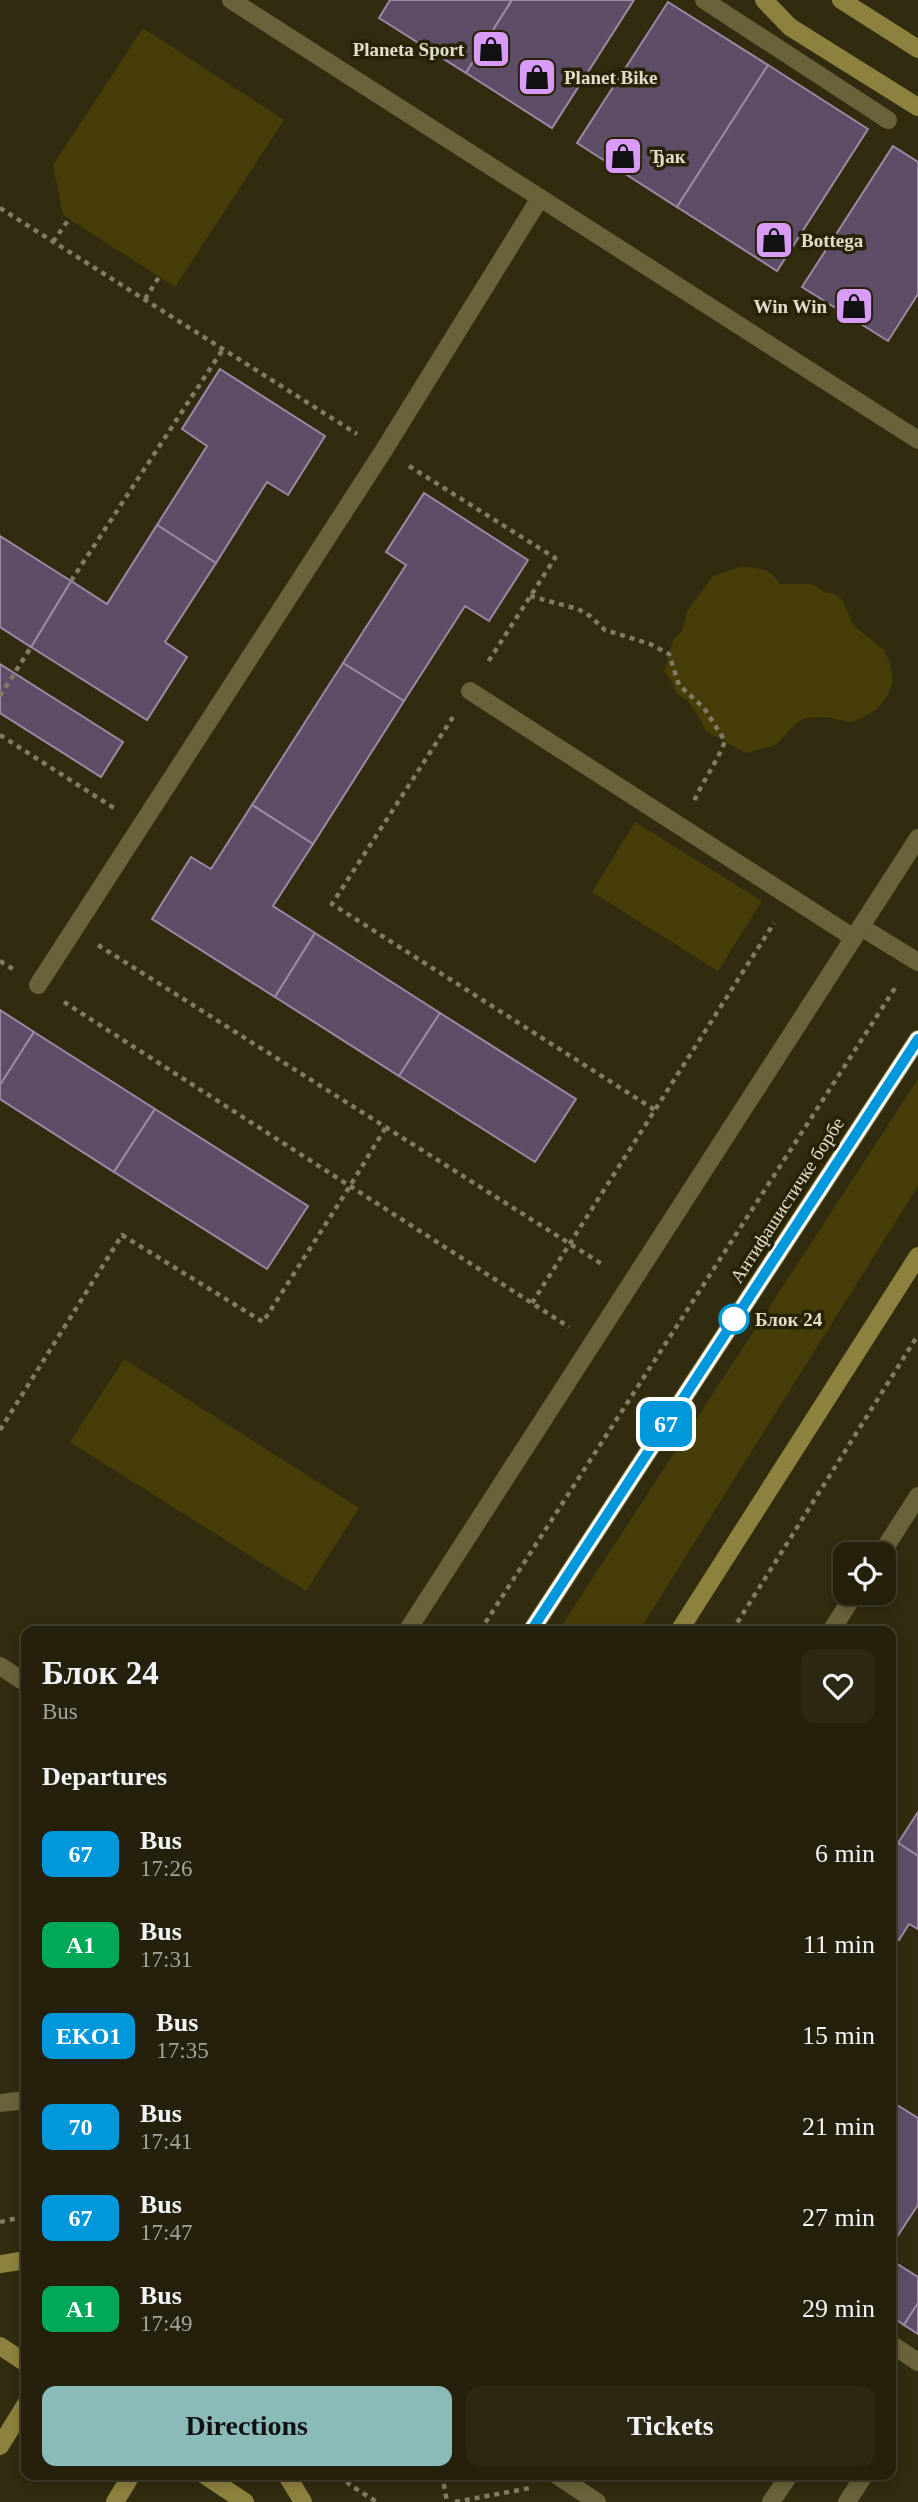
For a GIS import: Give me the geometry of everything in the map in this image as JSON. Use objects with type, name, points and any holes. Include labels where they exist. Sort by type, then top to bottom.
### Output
[{"type":"street","points":[[231,0],[918,440]]},
{"type":"street","points":[[704,0],[888,120]]},
{"type":"street","points":[[764,0],[790,27],[918,107]]},
{"type":"street","points":[[841,0],[918,49]]},
{"type":"street","points":[[38,985],[384,450],[540,198]]},
{"type":"street","points":[[470,691],[790,897],[916,961]]},
{"type":"street","points":[[410,1626],[918,838]]},
{"type":"street","name":"Антифашистичке борбе","points":[[534,1626],[918,1039]]},
{"type":"street","points":[[682,1626],[918,1256]]},
{"type":"street","points":[[889,1542],[918,1496]]},
{"type":"street","points":[[834,1626],[848,1605]]},
{"type":"street","points":[[0,1666],[21,1680]]},
{"type":"street","points":[[0,2103],[21,2101]]},
{"type":"street","points":[[0,2264],[21,2261]]},
{"type":"street","points":[[0,2346],[21,2360]]},
{"type":"street","points":[[896,2347],[918,2362]]},
{"type":"street","points":[[0,2446],[21,2412]]},
{"type":"street","points":[[115,2502],[128,2480]]},
{"type":"street","points":[[212,2480],[245,2502]]},
{"type":"street","points":[[290,2480],[303,2502]]},
{"type":"street","points":[[564,2480],[597,2502]]},
{"type":"street","points":[[771,2502],[786,2480]]},
{"type":"street","points":[[847,2502],[861,2480]]},
{"type":"path","points":[[0,208],[555,558],[332,904],[655,1110]]},
{"type":"path","points":[[53,242],[69,219]]},
{"type":"path","points":[[145,299],[159,277]]},
{"type":"path","points":[[71,581],[223,349]]},
{"type":"path","points":[[530,596],[578,609],[605,630],[650,644],[669,654],[679,685],[704,708],[717,726],[725,741],[719,757],[680,827]]},
{"type":"path","points":[[0,696],[32,646]]},
{"type":"path","points":[[0,735],[141,825]]},
{"type":"path","points":[[532,1303],[790,897]]},
{"type":"path","points":[[74,929],[632,1283]]},
{"type":"path","points":[[0,961],[593,1342]]},
{"type":"path","points":[[483,1626],[916,961]]},
{"type":"path","points":[[0,1430],[122,1235],[263,1322],[386,1127]]},
{"type":"path","points":[[735,1626],[918,1335]]},
{"type":"path","points":[[0,2222],[21,2217]]},
{"type":"path","points":[[345,2480],[377,2502]]},
{"type":"path","points":[[443,2480],[447,2502]]},
{"type":"path","points":[[455,2502],[552,2480]]},
{"type":"shaded area","points":[[143,28],[284,120],[175,287],[63,215],[53,165]]},
{"type":"shaded area","points":[[739,567],[762,570],[772,575],[780,584],[811,584],[835,594],[843,601],[853,625],[884,650],[890,663],[893,680],[887,697],[876,710],[849,722],[825,717],[805,718],[795,724],[776,745],[746,753],[706,731],[696,712],[687,700],[676,693],[671,680],[664,672],[673,640],[682,631],[687,612],[698,596],[713,576]]},
{"type":"shaded area","points":[[635,822],[762,901],[718,971],[592,892]]},
{"type":"shaded area","points":[[918,1079],[918,1186],[642,1626],[561,1626]]},
{"type":"shaded area","points":[[124,1359],[359,1508],[306,1591],[70,1442]]},
{"type":"building","points":[[390,0],[512,0],[466,73],[379,18]]},
{"type":"building","points":[[512,0],[634,0],[552,128],[466,73]]},
{"type":"building","points":[[668,2],[768,65],[677,207],[577,143]]},
{"type":"building","points":[[768,65],[868,129],[777,271],[677,207]]},
{"type":"building","points":[[893,146],[918,162],[918,294],[888,341],[802,287]]},
{"type":"building","points":[[220,369],[325,436],[288,495],[267,482],[216,563],[157,525],[207,446],[182,429]]},
{"type":"building","points":[[424,493],[528,560],[489,621],[465,606],[404,701],[343,663],[406,565],[386,552]]},
{"type":"building","points":[[157,525],[216,563],[165,642],[187,657],[147,720],[31,647],[71,581],[107,604]]},
{"type":"building","points":[[0,536],[71,581],[31,647],[0,627]]},
{"type":"building","points":[[343,663],[404,701],[313,844],[252,805]]},
{"type":"building","points":[[0,664],[123,742],[101,777],[0,713]]},
{"type":"building","points":[[252,805],[313,844],[273,906],[315,933],[275,997],[152,919],[191,857],[211,869]]},
{"type":"building","points":[[315,933],[440,1013],[399,1076],[275,997]]},
{"type":"building","points":[[0,1010],[34,1032],[0,1085]]},
{"type":"building","points":[[440,1013],[576,1099],[535,1162],[399,1076]]},
{"type":"building","points":[[34,1032],[155,1109],[114,1172],[0,1099],[0,1085]]},
{"type":"building","points":[[155,1109],[308,1206],[267,1269],[114,1172]]},
{"type":"building","points":[[918,1812],[918,1856],[898,1843]]},
{"type":"building","points":[[898,1843],[918,1856],[918,1929],[909,1924],[899,1940],[896,1938]]},
{"type":"building","points":[[896,2107],[918,2118],[918,2205],[896,2238]]},
{"type":"building","points":[[896,2263],[918,2277],[918,2303],[904,2325],[896,2319]]},
{"type":"building","points":[[918,2303],[918,2334],[904,2325]]},
{"type":"bus line","name":"67","points":[[534,1626],[918,1039]]},
{"type":"place","name":"Planeta Sport","points":[[491,49]]},
{"type":"place","name":"Planet Bike","points":[[537,77]]},
{"type":"place","name":"Ђак","points":[[623,156]]},
{"type":"place","name":"Bottega","points":[[774,240]]},
{"type":"place","name":"Win Win","points":[[854,306]]},
{"type":"place","name":"Блок 24","points":[[734,1319]]}]
